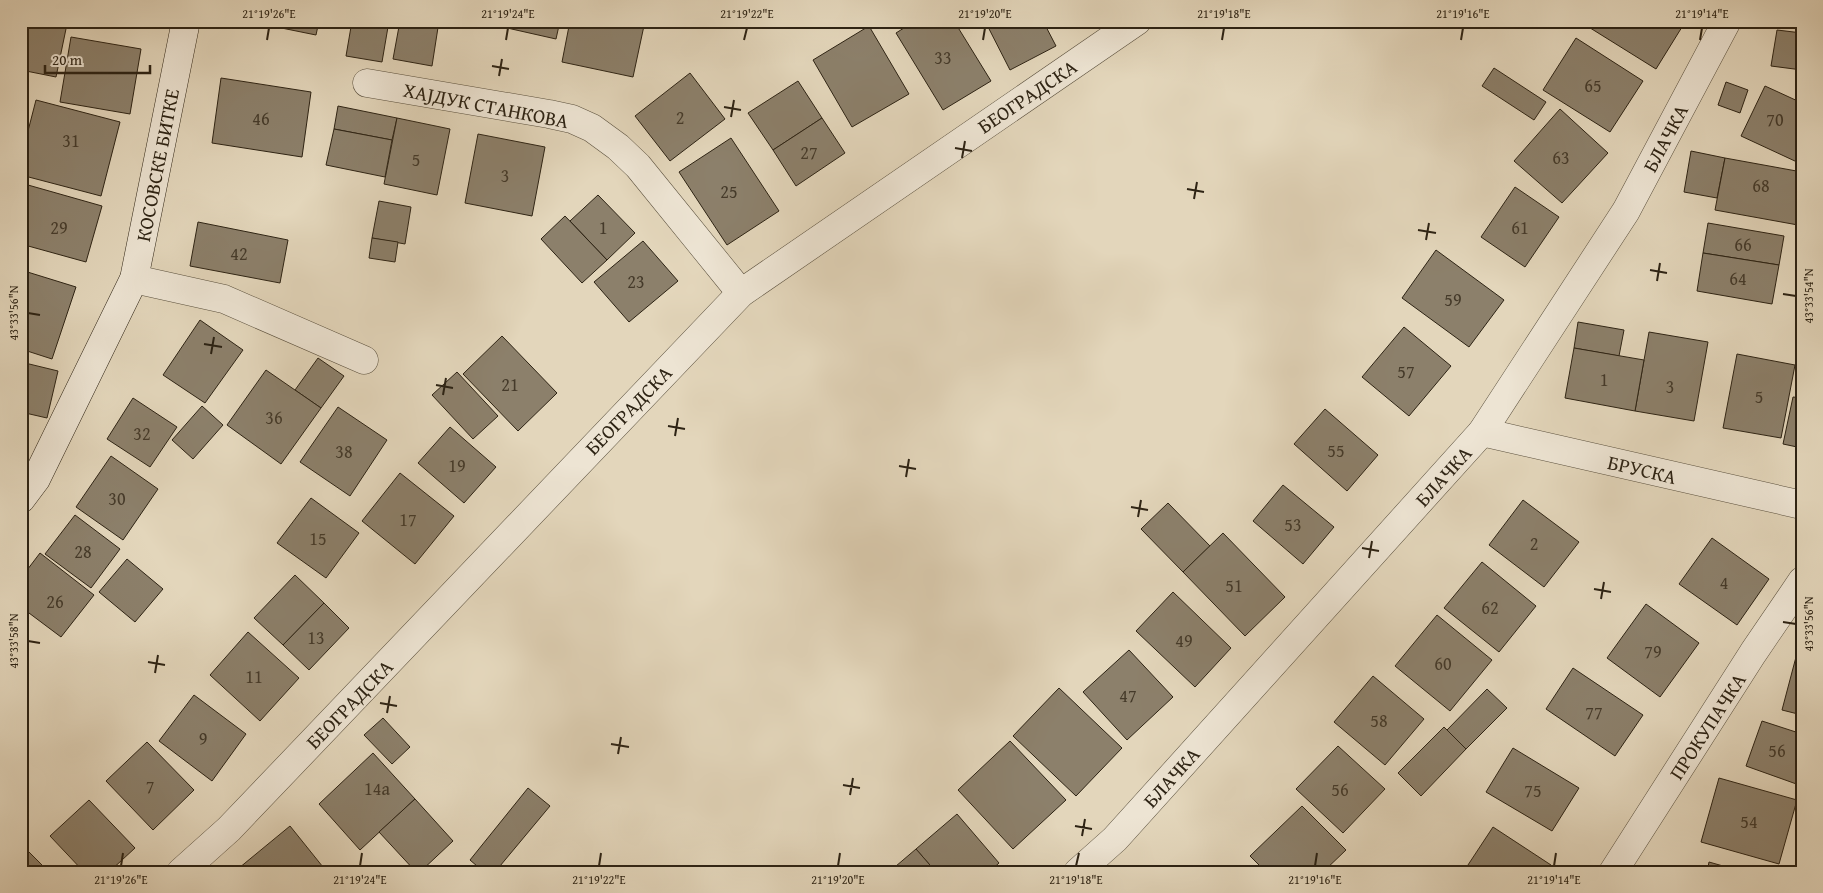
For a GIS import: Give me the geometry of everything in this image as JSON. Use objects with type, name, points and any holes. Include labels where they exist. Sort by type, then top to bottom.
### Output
[{"type":"street","name":"КОСОВСКЕ БИТКЕ","points":[[21,499],[36,480],[134,279],[186,21]]},
{"type":"street","name":"БЕОГРАДСКА","points":[[181,872],[230,829],[740,293],[1136,21]]},
{"type":"street","name":"БЛАЧКА","points":[[1078,872],[1115,839],[1482,432],[1626,211],[1727,21]]},
{"type":"street","name":"ХАЈДУК СТАНКОВА","points":[[367,83],[572,119],[592,128],[618,147],[638,166],[740,293]]},
{"type":"street","points":[[134,279],[224,298],[364,360]]},
{"type":"street","name":"БРУСКА","points":[[1482,432],[1802,505]]},
{"type":"street","name":"ПРОКУПАЧКА","points":[[1614,872],[1753,653],[1802,580]]},
{"type":"building","points":[[21,21],[53,21],[67,24],[56,77],[21,70]]},
{"type":"building","points":[[247,21],[319,21],[316,35]]},
{"type":"building","points":[[352,21],[389,21],[382,62],[346,56]]},
{"type":"building","points":[[400,21],[439,21],[432,66],[393,59]]},
{"type":"building","points":[[485,21],[560,21],[556,39],[485,23]]},
{"type":"building","points":[[570,21],[645,21],[633,77],[562,62]]},
{"type":"building","points":[[915,21],[954,21],[991,81],[943,110],[896,33]]},
{"type":"building","points":[[985,21],[1043,21],[1056,46],[1010,70]]},
{"type":"building","points":[[1589,21],[1672,21],[1682,27],[1656,69],[1587,26]]},
{"type":"building","points":[[869,26],[909,94],[852,127],[813,60]]},
{"type":"building","points":[[1777,30],[1802,33],[1802,70],[1771,66]]},
{"type":"building","points":[[71,37],[141,49],[130,114],[60,102]]},
{"type":"building","points":[[1576,38],[1643,81],[1610,132],[1543,90]]},
{"type":"building","points":[[1494,68],[1546,102],[1534,120],[1482,86]]},
{"type":"building","points":[[690,73],[725,119],[670,161],[635,116]]},
{"type":"building","points":[[221,78],[311,92],[302,157],[212,143]]},
{"type":"building","points":[[798,81],[822,118],[773,150],[748,113]]},
{"type":"building","points":[[1726,82],[1748,90],[1740,113],[1718,105]]},
{"type":"building","points":[[1765,86],[1802,103],[1802,151],[1797,162],[1741,136]]},
{"type":"building","points":[[36,100],[120,122],[101,196],[21,175],[21,158]]},
{"type":"building","points":[[338,106],[397,118],[392,140],[334,129]]},
{"type":"building","points":[[1560,109],[1608,153],[1562,203],[1514,161]]},
{"type":"building","points":[[397,118],[450,129],[437,195],[384,184]]},
{"type":"building","points":[[822,118],[845,153],[796,186],[773,150]]},
{"type":"building","points":[[334,129],[392,140],[385,177],[326,165]]},
{"type":"building","points":[[478,134],[545,147],[532,216],[465,203]]},
{"type":"building","points":[[731,138],[779,211],[727,245],[679,172]]},
{"type":"building","points":[[1691,151],[1725,158],[1717,198],[1684,192]]},
{"type":"building","points":[[1725,158],[1802,172],[1802,204],[1798,225],[1715,210]]},
{"type":"building","points":[[28,185],[102,206],[86,262],[21,244],[21,209]]},
{"type":"building","points":[[1515,187],[1559,217],[1525,267],[1481,237]]},
{"type":"building","points":[[598,195],[635,233],[607,260],[570,221]]},
{"type":"building","points":[[379,201],[411,207],[405,244],[372,238]]},
{"type":"building","points":[[565,216],[607,260],[582,283],[541,239]]},
{"type":"building","points":[[198,222],[288,240],[280,283],[190,266]]},
{"type":"building","points":[[1708,223],[1784,236],[1779,265],[1703,253]]},
{"type":"building","points":[[372,238],[398,242],[395,262],[369,258]]},
{"type":"building","points":[[643,241],[678,281],[629,322],[594,282]]},
{"type":"building","points":[[1436,250],[1504,300],[1469,347],[1402,298]]},
{"type":"building","points":[[1703,253],[1779,265],[1772,304],[1697,291]]},
{"type":"building","points":[[21,270],[76,287],[52,359],[21,349]]},
{"type":"building","points":[[200,320],[243,350],[205,403],[163,375]]},
{"type":"building","points":[[1578,322],[1624,330],[1619,356],[1574,348]]},
{"type":"building","points":[[1404,327],[1451,366],[1409,416],[1362,377]]},
{"type":"building","points":[[1649,332],[1708,342],[1694,421],[1635,411]]},
{"type":"building","points":[[502,336],[557,393],[518,431],[463,374]]},
{"type":"building","points":[[1574,348],[1644,360],[1635,411],[1565,398]]},
{"type":"building","points":[[1737,354],[1795,365],[1781,438],[1723,428]]},
{"type":"building","points":[[318,358],[344,376],[321,408],[295,390]]},
{"type":"building","points":[[21,362],[58,371],[47,418],[21,412]]},
{"type":"building","points":[[266,370],[321,408],[281,464],[227,425]]},
{"type":"building","points":[[457,372],[498,416],[473,439],[432,395]]},
{"type":"building","points":[[1793,397],[1802,398],[1802,448],[1783,444]]},
{"type":"building","points":[[133,398],[177,427],[150,467],[107,439]]},
{"type":"building","points":[[202,406],[223,425],[193,459],[172,440]]},
{"type":"building","points":[[338,407],[387,440],[350,496],[300,462]]},
{"type":"building","points":[[1325,409],[1378,455],[1347,491],[1294,444]]},
{"type":"building","points":[[450,427],[496,467],[464,503],[418,463]]},
{"type":"building","points":[[111,456],[158,489],[123,540],[76,507]]},
{"type":"building","points":[[400,473],[454,516],[415,564],[362,521]]},
{"type":"building","points":[[1283,485],[1334,527],[1303,564],[1253,521]]},
{"type":"building","points":[[311,498],[359,533],[326,578],[277,543]]},
{"type":"building","points":[[1523,500],[1579,542],[1544,587],[1489,545]]},
{"type":"building","points":[[1168,503],[1210,546],[1183,572],[1141,529]]},
{"type":"building","points":[[75,515],[120,549],[91,588],[45,554]]},
{"type":"building","points":[[1223,533],[1285,597],[1245,636],[1183,572]]},
{"type":"building","points":[[1712,538],[1769,579],[1737,625],[1679,584]]},
{"type":"building","points":[[40,553],[94,595],[61,637],[21,607],[21,578]]},
{"type":"building","points":[[127,559],[163,589],[135,622],[99,592]]},
{"type":"building","points":[[1482,562],[1536,606],[1499,652],[1444,608]]},
{"type":"building","points":[[295,575],[324,603],[283,645],[254,618]]},
{"type":"building","points":[[1173,592],[1231,648],[1195,687],[1136,631]]},
{"type":"building","points":[[324,603],[349,628],[309,670],[283,645]]},
{"type":"building","points":[[1646,604],[1699,643],[1660,697],[1607,658]]},
{"type":"building","points":[[1437,615],[1492,660],[1450,711],[1395,666]]},
{"type":"building","points":[[248,632],[299,678],[260,721],[210,675]]},
{"type":"building","points":[[1129,650],[1173,697],[1127,740],[1083,692]]},
{"type":"building","points":[[1796,657],[1802,659],[1802,715],[1782,710]]},
{"type":"building","points":[[1573,668],[1643,715],[1615,756],[1546,709]]},
{"type":"building","points":[[1373,676],[1424,719],[1385,765],[1334,722]]},
{"type":"building","points":[[1059,688],[1122,748],[1076,796],[1013,736]]},
{"type":"building","points":[[1487,689],[1507,708],[1466,749],[1447,730]]},
{"type":"building","points":[[194,695],[246,734],[212,781],[159,741]]},
{"type":"building","points":[[383,718],[410,747],[392,764],[364,735]]},
{"type":"building","points":[[1762,721],[1802,734],[1802,786],[1746,766]]},
{"type":"building","points":[[1444,727],[1466,749],[1421,796],[1398,773]]},
{"type":"building","points":[[1010,741],[1066,800],[1013,849],[958,790]]},
{"type":"building","points":[[147,742],[194,790],[153,830],[106,781]]},
{"type":"building","points":[[1338,746],[1385,789],[1343,833],[1296,789]]},
{"type":"building","points":[[1513,748],[1579,788],[1552,831],[1486,792]]},
{"type":"building","points":[[373,753],[415,799],[360,850],[319,804]]},
{"type":"building","points":[[1719,778],[1797,800],[1779,864],[1701,842]]},
{"type":"building","points":[[528,788],[550,806],[495,872],[484,872],[470,860]]},
{"type":"building","points":[[415,799],[453,841],[420,872],[416,872],[379,832]]},
{"type":"building","points":[[89,800],[135,848],[109,872],[84,872],[50,836]]},
{"type":"building","points":[[1302,806],[1346,850],[1323,872],[1266,872],[1250,856]]},
{"type":"building","points":[[957,814],[999,863],[989,872],[936,872],[916,849]]},
{"type":"building","points":[[290,826],[327,872],[242,872],[239,868]]},
{"type":"building","points":[[1493,827],[1551,865],[1547,872],[1464,871]]},
{"type":"building","points":[[916,849],[936,872],[889,872]]},
{"type":"building","points":[[27,850],[49,872],[21,872],[21,855]]},
{"type":"building","points":[[1709,862],[1744,872],[1707,872]]}]
